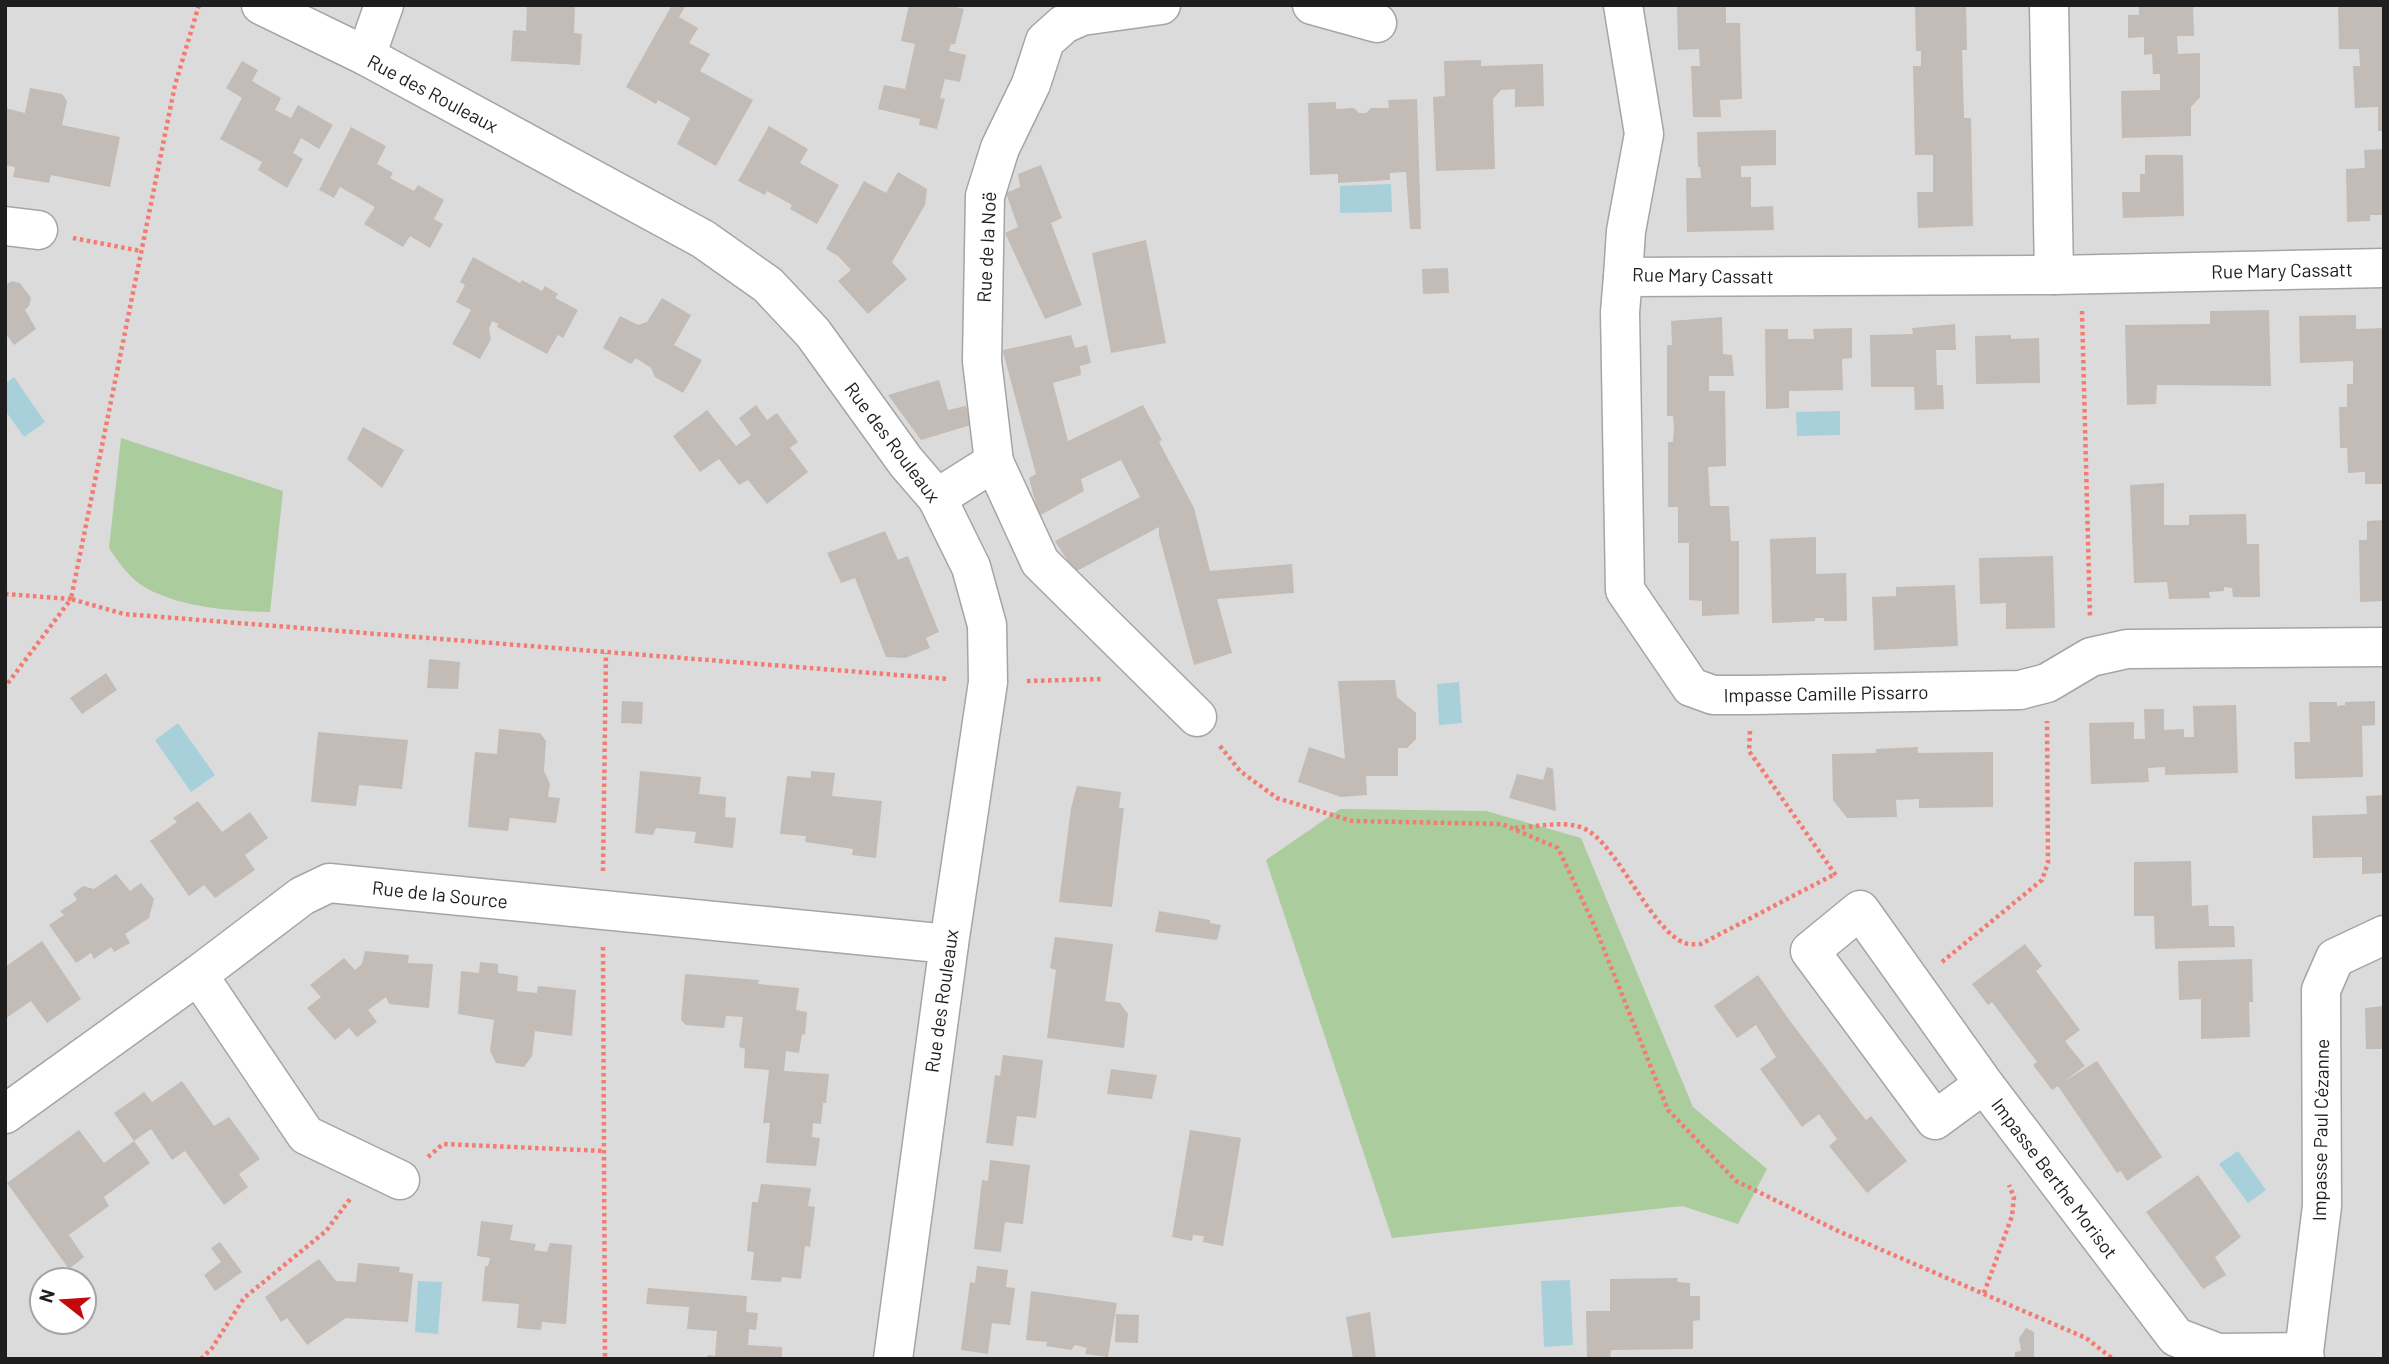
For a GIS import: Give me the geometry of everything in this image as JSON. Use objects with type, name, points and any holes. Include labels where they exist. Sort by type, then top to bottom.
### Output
[{"type":"street","name":"Rue des Rouleaux","points":[[261,5],[366,56],[703,239],[768,285],[814,333],[906,462],[937,498],[971,567],[987,625],[988,682],[948,944],[893,1359]]},
{"type":"street","points":[[366,56],[384,5]]},
{"type":"street","name":"Rue de la Noë","points":[[1161,5],[1082,16],[1064,24],[1045,41],[1031,84],[1000,148],[985,196],[982,361],[995,462],[1040,562],[1197,717]]},
{"type":"street","points":[[1312,5],[1377,23]]},
{"type":"street","name":"Rue Mary Cassatt","points":[[1623,5],[1644,134],[1626,231],[1623,277],[2068,275],[2384,268]]},
{"type":"street","points":[[2049,5],[2068,275]]},
{"type":"street","name":"Impasse Camille Pissarro","points":[[1623,277],[1620,312],[1625,590],[1691,687],[1713,695],[2020,690],[2047,684],[2091,657],[2127,649],[2384,647]]},
{"type":"street","points":[[937,498],[995,462]]},
{"type":"street","name":"Rue de la Source","points":[[5,1114],[198,975],[302,896],[329,883],[948,944]]},
{"type":"street","points":[[1860,910],[1810,951],[1935,1120],[1984,1084]]},
{"type":"street","name":"Impasse Berthe Morisot","points":[[1860,910],[1984,1084],[2176,1337],[2218,1353],[2305,1355]]},
{"type":"street","name":"Impasse Paul Cézanne","points":[[2305,1355],[2322,1206],[2321,990],[2335,958],[2384,934]]},
{"type":"street","points":[[198,975],[306,1135],[387,1174]]},
{"type":"path","points":[[5,687],[71,599],[175,85],[199,5]]},
{"type":"path","points":[[22,228],[141,251]]},
{"type":"path","points":[[2068,275],[2091,657]]},
{"type":"path","points":[[5,594],[71,599],[124,614],[988,682],[1158,678]]},
{"type":"path","points":[[605,1359],[603,909],[606,653]]},
{"type":"path","points":[[1914,984],[2042,880],[2048,863],[2047,684]]},
{"type":"path","points":[[1751,695],[1749,751],[1860,910]]},
{"type":"path","points":[[1197,717],[1240,771],[1277,798],[1352,821],[1502,824],[1558,848],[1595,927],[1668,1110],[1736,1181],[1838,1231],[2086,1338],[2113,1359]]},
{"type":"path","points":[[1513,829],[1571,825],[1590,831],[1606,848],[1670,934],[1685,944],[1701,944],[1835,874]]},
{"type":"path","points":[[201,1359],[212,1348],[244,1298],[326,1231],[387,1174],[443,1144],[605,1151]]},
{"type":"path","points":[[1984,1293],[2012,1216],[2014,1197],[2008,1181]]},
{"type":"shaded area","points":[[5,5],[2384,5],[2384,1359],[5,1359]]},
{"type":"green space","points":[[121,438],[283,491],[270,612],[223,609],[175,600],[146,588],[125,570],[109,548]]},
{"type":"green space","points":[[1340,809],[1486,811],[1581,838],[1693,1107],[1767,1169],[1738,1224],[1682,1206],[1392,1238],[1266,860]]},
{"type":"water","points":[[1391,184],[1392,212],[1340,213],[1340,186]]},
{"type":"water","points":[[14,377],[45,422],[24,437],[5,410],[5,384]]},
{"type":"water","points":[[1840,411],[1840,435],[1797,436],[1796,412]]},
{"type":"water","points":[[1459,682],[1462,723],[1439,725],[1437,684]]},
{"type":"water","points":[[178,723],[215,775],[191,792],[155,740]]},
{"type":"water","points":[[2238,1151],[2266,1190],[2248,1203],[2219,1164]]},
{"type":"water","points":[[1570,1280],[1573,1345],[1544,1347],[1541,1281]]},
{"type":"water","points":[[418,1281],[442,1282],[438,1334],[415,1332]]},
{"type":"building","points":[[527,5],[575,5],[574,33],[582,34],[580,65],[511,61],[513,30],[526,31]]},
{"type":"building","points":[[672,5],[686,5],[679,17],[698,28],[689,43],[710,54],[700,71],[753,100],[716,166],[677,144],[690,118],[658,100],[656,104],[626,87]]},
{"type":"building","points":[[909,5],[948,5],[964,9],[955,44],[951,44],[949,51],[966,55],[960,82],[945,79],[940,98],[945,99],[937,129],[919,125],[920,119],[878,109],[884,85],[905,89],[915,44],[901,41]]},
{"type":"building","points":[[1726,5],[1726,23],[1740,23],[1742,99],[1720,100],[1721,117],[1693,117],[1691,66],[1700,66],[1699,49],[1678,50],[1677,6]]},
{"type":"building","points":[[1915,5],[1966,5],[1967,50],[1962,50],[1964,118],[1971,118],[1973,226],[1918,228],[1917,192],[1933,192],[1933,155],[1915,155],[1913,66],[1921,66],[1921,51],[1916,51]]},
{"type":"building","points":[[2139,5],[2193,5],[2194,36],[2177,36],[2178,54],[2200,53],[2200,97],[2191,107],[2191,136],[2122,138],[2121,91],[2160,90],[2160,74],[2153,74],[2152,54],[2144,55],[2144,37],[2128,38],[2128,15],[2139,15]]},
{"type":"building","points":[[2338,5],[2384,5],[2384,131],[2378,131],[2378,107],[2355,108],[2353,66],[2360,66],[2359,49],[2339,49]]},
{"type":"building","points":[[1481,60],[1481,66],[1543,64],[1544,106],[1515,107],[1515,89],[1501,90],[1493,99],[1495,169],[1436,171],[1433,97],[1445,96],[1444,61]]},
{"type":"building","points":[[242,61],[258,70],[252,81],[281,98],[275,110],[291,118],[298,105],[333,125],[319,149],[301,138],[293,153],[303,159],[287,188],[258,170],[262,162],[220,139],[242,98],[226,88]]},
{"type":"building","points":[[30,88],[62,94],[67,101],[62,125],[120,137],[110,187],[51,175],[49,183],[13,177],[15,167],[5,165],[5,108],[25,113]]},
{"type":"building","points":[[1417,99],[1421,229],[1410,229],[1406,172],[1390,173],[1390,180],[1338,183],[1338,174],[1310,175],[1308,103],[1336,102],[1336,109],[1354,108],[1359,113],[1366,113],[1371,108],[1389,108],[1388,100]]},
{"type":"building","points":[[769,126],[808,149],[800,163],[839,185],[817,224],[790,209],[792,205],[767,191],[765,195],[738,181]]},
{"type":"building","points":[[351,127],[386,146],[377,164],[393,173],[390,178],[414,191],[418,185],[444,200],[434,219],[443,224],[430,248],[410,236],[403,247],[364,224],[375,207],[340,187],[334,198],[319,190]]},
{"type":"building","points":[[1776,130],[1776,165],[1741,166],[1741,177],[1751,177],[1751,207],[1773,206],[1774,230],[1687,232],[1686,178],[1701,178],[1697,132]]},
{"type":"building","points":[[2384,149],[2384,215],[2370,215],[2370,221],[2347,222],[2346,169],[2365,168],[2364,150]]},
{"type":"building","points":[[2145,155],[2183,155],[2184,216],[2123,218],[2122,192],[2140,192],[2140,174],[2145,174]]},
{"type":"building","points":[[1041,165],[1062,218],[1051,223],[1082,305],[1045,319],[1005,233],[1018,227],[1006,193],[1020,187],[1018,174]]},
{"type":"building","points":[[898,172],[927,189],[925,205],[892,262],[907,279],[868,314],[838,281],[851,270],[838,256],[826,249],[864,181],[886,193]]},
{"type":"building","points":[[1146,240],[1166,343],[1111,353],[1092,253]]},
{"type":"building","points":[[473,257],[520,283],[522,280],[542,291],[545,286],[558,294],[555,298],[578,310],[563,338],[558,335],[547,354],[497,327],[498,324],[492,321],[489,329],[491,339],[480,359],[452,344],[471,310],[456,302],[465,285],[460,282]]},
{"type":"building","points":[[1448,268],[1449,293],[1423,294],[1422,269]]},
{"type":"building","points":[[5,281],[7,284],[12,281],[20,283],[31,298],[25,310],[36,329],[14,345],[7,335],[5,336]]},
{"type":"building","points":[[662,298],[691,315],[674,345],[702,360],[683,393],[655,377],[651,368],[636,358],[631,364],[603,348],[620,316],[638,325],[647,322]]},
{"type":"building","points":[[2269,310],[2271,386],[2157,385],[2156,404],[2127,405],[2125,325],[2210,324],[2210,311]]},
{"type":"building","points":[[2356,315],[2356,329],[2384,328],[2384,484],[2365,484],[2365,472],[2348,473],[2347,448],[2340,448],[2339,407],[2347,407],[2347,384],[2353,384],[2353,361],[2300,363],[2299,316]]},
{"type":"building","points":[[1722,317],[1723,354],[1732,355],[1734,376],[1709,376],[1709,391],[1725,391],[1726,466],[1708,467],[1710,506],[1729,506],[1731,541],[1739,541],[1739,614],[1702,616],[1702,601],[1689,600],[1689,543],[1678,543],[1678,507],[1668,507],[1668,442],[1673,442],[1674,428],[1673,416],[1667,416],[1667,345],[1672,345],[1671,321]]},
{"type":"building","points":[[1955,324],[1956,350],[1936,350],[1937,385],[1943,385],[1944,409],[1915,410],[1914,387],[1871,387],[1870,335],[1913,334],[1912,328]]},
{"type":"building","points":[[1852,328],[1852,358],[1842,359],[1843,390],[1789,391],[1789,408],[1766,409],[1765,329],[1788,329],[1788,339],[1814,339],[1813,329]]},
{"type":"building","points":[[1071,335],[1075,348],[1087,345],[1091,363],[1080,366],[1081,375],[1053,383],[1068,441],[1143,405],[1194,508],[1210,571],[1292,564],[1294,593],[1217,599],[1232,653],[1194,665],[1159,527],[1075,572],[1055,541],[1140,497],[1121,460],[1081,479],[1084,491],[1039,516],[1029,478],[1036,474],[1003,350]]},
{"type":"building","points":[[2011,335],[2011,339],[2039,338],[2040,383],[1976,384],[1975,336]]},
{"type":"building","points":[[939,380],[948,410],[966,406],[971,425],[921,440],[888,395]]},
{"type":"building","points":[[756,405],[767,420],[777,413],[798,442],[790,448],[808,472],[767,504],[748,480],[739,485],[719,459],[700,472],[673,436],[707,410],[736,446],[751,435],[739,418]]},
{"type":"building","points":[[363,427],[404,450],[382,488],[347,459]]},
{"type":"building","points":[[2164,483],[2164,525],[2189,525],[2189,515],[2246,514],[2247,544],[2259,544],[2260,597],[2233,597],[2232,588],[2224,587],[2224,591],[2209,592],[2210,598],[2169,599],[2167,582],[2134,583],[2130,485]]},
{"type":"building","points":[[2384,520],[2384,601],[2360,602],[2359,540],[2367,540],[2367,521]]},
{"type":"building","points":[[885,531],[898,560],[908,556],[939,632],[926,638],[930,648],[905,658],[886,657],[855,578],[841,583],[827,553]]},
{"type":"building","points":[[1816,537],[1816,574],[1846,573],[1847,621],[1824,621],[1824,618],[1815,618],[1815,621],[1772,623],[1770,539]]},
{"type":"building","points":[[2053,556],[2055,628],[2006,629],[2006,603],[1980,604],[1979,558]]},
{"type":"building","points":[[1955,585],[1958,646],[1874,650],[1872,597],[1896,596],[1896,587]]},
{"type":"building","points":[[429,659],[460,662],[458,689],[427,688]]},
{"type":"building","points":[[106,673],[117,690],[82,714],[70,698]]},
{"type":"building","points":[[1395,680],[1397,697],[1416,713],[1416,739],[1407,748],[1398,748],[1398,776],[1366,776],[1367,795],[1341,797],[1298,782],[1309,747],[1345,759],[1338,681]]},
{"type":"building","points":[[622,701],[643,702],[642,724],[621,723]]},
{"type":"building","points":[[2375,701],[2375,725],[2362,726],[2363,777],[2295,779],[2294,742],[2310,742],[2309,702],[2337,702],[2337,706],[2345,705],[2345,702]]},
{"type":"building","points":[[2236,705],[2238,773],[2165,775],[2165,767],[2148,768],[2149,782],[2091,784],[2089,723],[2134,722],[2134,739],[2145,739],[2144,709],[2164,709],[2164,730],[2184,729],[2184,737],[2194,737],[2193,706]]},
{"type":"building","points":[[499,729],[540,733],[546,741],[544,771],[550,784],[548,797],[560,798],[556,823],[510,818],[508,831],[468,827],[475,752],[497,754]]},
{"type":"building","points":[[318,732],[408,740],[402,789],[359,785],[356,806],[311,802]]},
{"type":"building","points":[[1918,747],[1918,753],[1993,752],[1993,807],[1919,808],[1919,799],[1896,800],[1897,817],[1847,818],[1833,800],[1832,754],[1876,753],[1876,749]]},
{"type":"building","points":[[1547,767],[1553,769],[1556,811],[1509,798],[1517,774],[1543,780]]},
{"type":"building","points":[[640,771],[701,777],[699,794],[726,797],[725,817],[736,818],[733,848],[694,843],[696,832],[656,828],[653,835],[635,833]]},
{"type":"building","points":[[811,771],[835,773],[832,796],[882,801],[876,858],[852,855],[853,849],[805,842],[806,836],[780,834],[787,776],[811,778]]},
{"type":"building","points":[[1077,786],[1121,792],[1119,808],[1124,808],[1112,907],[1059,902],[1071,808]]},
{"type":"building","points":[[2384,795],[2384,873],[2362,874],[2362,857],[2313,858],[2312,816],[2367,814],[2366,796]]},
{"type":"building","points":[[198,801],[222,832],[250,812],[268,838],[245,855],[255,870],[215,898],[204,885],[189,896],[150,841],[177,822],[173,818]]},
{"type":"building","points":[[2191,861],[2192,906],[2208,905],[2209,926],[2234,926],[2235,947],[2155,949],[2154,916],[2134,916],[2134,862]]},
{"type":"building","points":[[116,874],[130,891],[141,883],[154,899],[149,918],[125,934],[130,943],[114,952],[111,947],[94,959],[91,953],[76,963],[49,925],[64,915],[60,911],[77,900],[73,894],[83,886],[94,889]]},
{"type":"building","points":[[1159,911],[1210,920],[1210,923],[1221,925],[1217,940],[1155,932]]},
{"type":"building","points":[[1055,937],[1113,944],[1105,1001],[1120,1003],[1128,1014],[1124,1048],[1047,1038],[1056,970],[1050,968]]},
{"type":"building","points":[[42,941],[81,999],[47,1023],[31,1001],[5,1019],[5,967]]},
{"type":"building","points":[[2025,944],[2042,966],[2036,971],[2080,1030],[2065,1041],[2085,1066],[2063,1082],[2097,1061],[2162,1157],[2127,1181],[2121,1171],[2117,1173],[2058,1086],[2052,1090],[2033,1065],[2037,1062],[1992,1002],[1988,1005],[1972,984]]},
{"type":"building","points":[[365,951],[409,955],[408,963],[433,964],[429,1008],[389,1004],[386,997],[368,1010],[377,1022],[357,1037],[349,1028],[335,1040],[307,1008],[321,997],[310,985],[344,958],[355,970],[362,964]]},
{"type":"building","points":[[2252,959],[2253,1002],[2249,1002],[2250,1037],[2201,1039],[2201,999],[2179,1000],[2178,961]]},
{"type":"building","points":[[480,962],[498,964],[498,973],[518,976],[517,991],[537,993],[538,986],[576,990],[572,1036],[535,1031],[532,1056],[524,1067],[496,1063],[490,1051],[494,1020],[458,1014],[461,971],[479,973]]},
{"type":"building","points":[[685,974],[759,980],[758,984],[799,988],[796,1010],[807,1012],[805,1035],[802,1034],[799,1053],[786,1051],[784,1071],[829,1074],[821,1124],[813,1123],[812,1137],[820,1138],[816,1166],[766,1163],[770,1123],[763,1123],[769,1070],[744,1068],[745,1049],[739,1047],[743,1017],[726,1016],[724,1028],[686,1025],[681,1020]]},
{"type":"building","points":[[1758,975],[1866,1120],[1871,1116],[1907,1161],[1867,1193],[1829,1146],[1837,1139],[1819,1114],[1802,1127],[1760,1069],[1776,1057],[1756,1025],[1737,1038],[1714,1006]]},
{"type":"building","points":[[2384,1006],[2384,1049],[2366,1049],[2365,1008]]},
{"type":"building","points":[[1003,1055],[1043,1060],[1036,1118],[1017,1116],[1013,1146],[986,1143],[995,1075],[1000,1076]]},
{"type":"building","points":[[1111,1069],[1157,1075],[1152,1099],[1107,1094]]},
{"type":"building","points":[[182,1081],[214,1126],[229,1117],[260,1159],[239,1174],[248,1187],[224,1205],[185,1151],[172,1160],[151,1129],[134,1141],[114,1113],[144,1092],[152,1102]]},
{"type":"building","points":[[79,1130],[104,1163],[134,1141],[150,1163],[104,1197],[109,1206],[69,1235],[84,1257],[73,1266],[67,1266],[7,1183]]},
{"type":"building","points":[[1190,1130],[1241,1138],[1223,1246],[1203,1242],[1204,1236],[1193,1235],[1192,1241],[1172,1237]]},
{"type":"building","points":[[990,1160],[1030,1165],[1023,1224],[1005,1222],[1001,1252],[974,1249],[982,1180],[988,1181]]},
{"type":"building","points":[[2198,1175],[2241,1237],[2215,1257],[2226,1275],[2203,1289],[2146,1212]]},
{"type":"building","points":[[761,1184],[811,1188],[808,1206],[815,1207],[810,1247],[805,1246],[801,1279],[782,1277],[781,1282],[751,1280],[754,1252],[747,1251],[752,1202],[758,1202]]},
{"type":"building","points":[[481,1221],[513,1225],[510,1240],[536,1244],[534,1250],[547,1252],[550,1243],[572,1245],[566,1324],[542,1322],[541,1330],[517,1328],[519,1304],[482,1301],[485,1266],[488,1266],[490,1258],[477,1256]]},
{"type":"building","points":[[220,1242],[242,1272],[215,1291],[204,1275],[221,1262],[211,1248]]},
{"type":"building","points":[[319,1259],[336,1281],[356,1282],[358,1263],[400,1267],[399,1272],[413,1274],[408,1322],[346,1318],[307,1345],[287,1318],[281,1322],[265,1297]]},
{"type":"building","points":[[977,1266],[1008,1270],[1006,1287],[1015,1288],[1010,1325],[992,1323],[988,1354],[961,1350],[970,1282],[975,1283]]},
{"type":"building","points":[[1678,1278],[1677,1282],[1690,1283],[1690,1296],[1700,1296],[1700,1320],[1693,1321],[1693,1349],[1611,1350],[1610,1359],[1587,1359],[1586,1311],[1610,1311],[1610,1279]]},
{"type":"building","points":[[648,1288],[747,1296],[746,1312],[758,1313],[756,1330],[749,1329],[748,1345],[782,1347],[782,1359],[704,1359],[709,1355],[715,1356],[717,1331],[687,1329],[689,1307],[646,1304]]},
{"type":"building","points":[[1031,1291],[1117,1303],[1108,1357],[1085,1354],[1087,1348],[1075,1345],[1071,1350],[1046,1346],[1047,1342],[1026,1340]]},
{"type":"building","points":[[1370,1312],[1376,1359],[1353,1359],[1346,1317]]},
{"type":"building","points":[[1116,1314],[1139,1315],[1138,1343],[1115,1342]]},
{"type":"building","points":[[2026,1328],[2034,1332],[2034,1359],[2015,1359],[2015,1352],[2021,1351],[2019,1338]]}]
